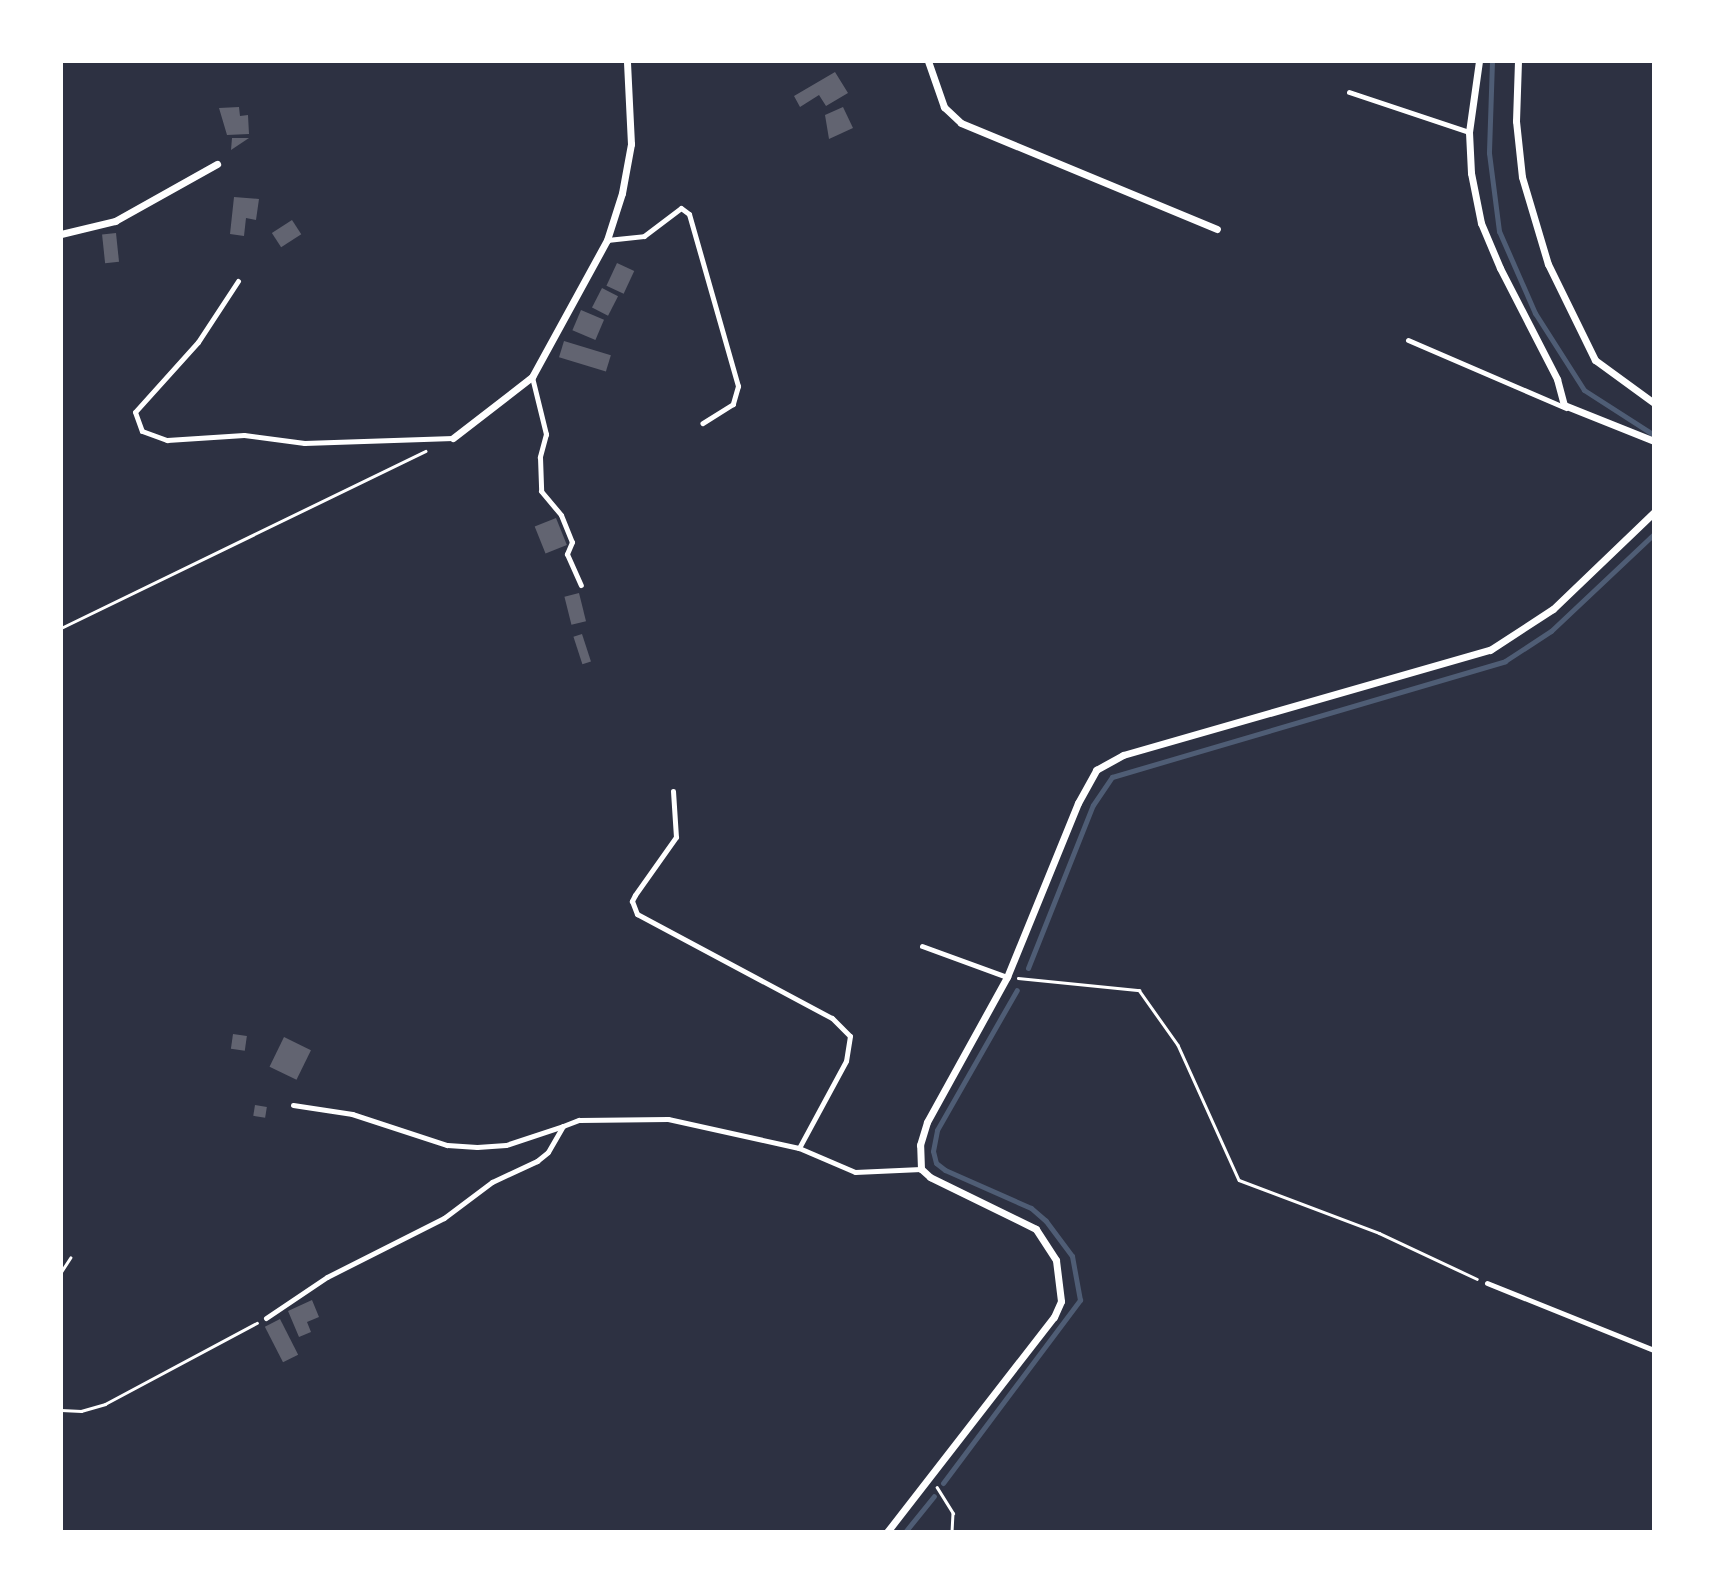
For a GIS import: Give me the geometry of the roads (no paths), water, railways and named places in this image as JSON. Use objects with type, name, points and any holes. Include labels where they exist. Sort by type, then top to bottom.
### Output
[{"type":"street","points":[[453,438],[532,377],[607,240],[622,193],[631,144],[627,61]]},
{"type":"street","points":[[928,61],[944,107],[961,123],[1217,229]]},
{"type":"street","points":[[1479,61],[1469,132],[1481,223],[1569,410],[1654,441]]},
{"type":"street","points":[[1518,61],[1516,121],[1522,177],[1548,264],[1595,360],[1654,403]]},
{"type":"street","points":[[61,234],[115,220],[217,164]]},
{"type":"street","points":[[887,1532],[1054,1317],[1061,1289],[1056,1260],[1036,1229],[921,1168],[920,1145],[927,1122],[1007,977],[1077,803],[1096,770],[1110,760],[1490,650],[1553,609],[1654,512]]},
{"type":"lane","points":[[1349,92],[1469,132]]},
{"type":"lane","points":[[607,240],[644,236],[678,209],[689,214],[738,386],[736,400],[703,424]]},
{"type":"lane","points":[[238,281],[191,351],[135,412],[142,431],[167,440],[244,435],[304,443],[453,438]]},
{"type":"lane","points":[[1408,340],[1569,410]]},
{"type":"lane","points":[[532,377],[546,434],[540,457],[541,491],[562,514],[572,542],[567,554],[581,585]]},
{"type":"lane","points":[[673,791],[676,837],[632,901],[637,915],[832,1018],[850,1036],[846,1061],[799,1148]]},
{"type":"lane","points":[[922,946],[1007,977]]},
{"type":"lane","points":[[293,1105],[352,1114],[447,1145],[506,1145],[579,1120],[667,1119],[799,1148],[855,1172],[921,1168]]},
{"type":"lane","points":[[266,1318],[327,1277],[444,1218],[492,1182],[537,1161],[548,1152],[563,1126]]},
{"type":"lane","points":[[1487,1283],[1654,1350]]},
{"type":"waterway","points":[[1492,61],[1489,153],[1499,231],[1535,313],[1584,390],[1654,435]]},
{"type":"waterway","points":[[1028,968],[1093,805],[1112,777],[1505,661],[1551,631],[1654,534]]},
{"type":"waterway","points":[[943,1483],[1080,1300],[1072,1256],[1046,1221],[1031,1208],[945,1170],[936,1163],[933,1151],[937,1130],[1017,990]]},
{"type":"waterway","points":[[905,1532],[934,1496]]}]
